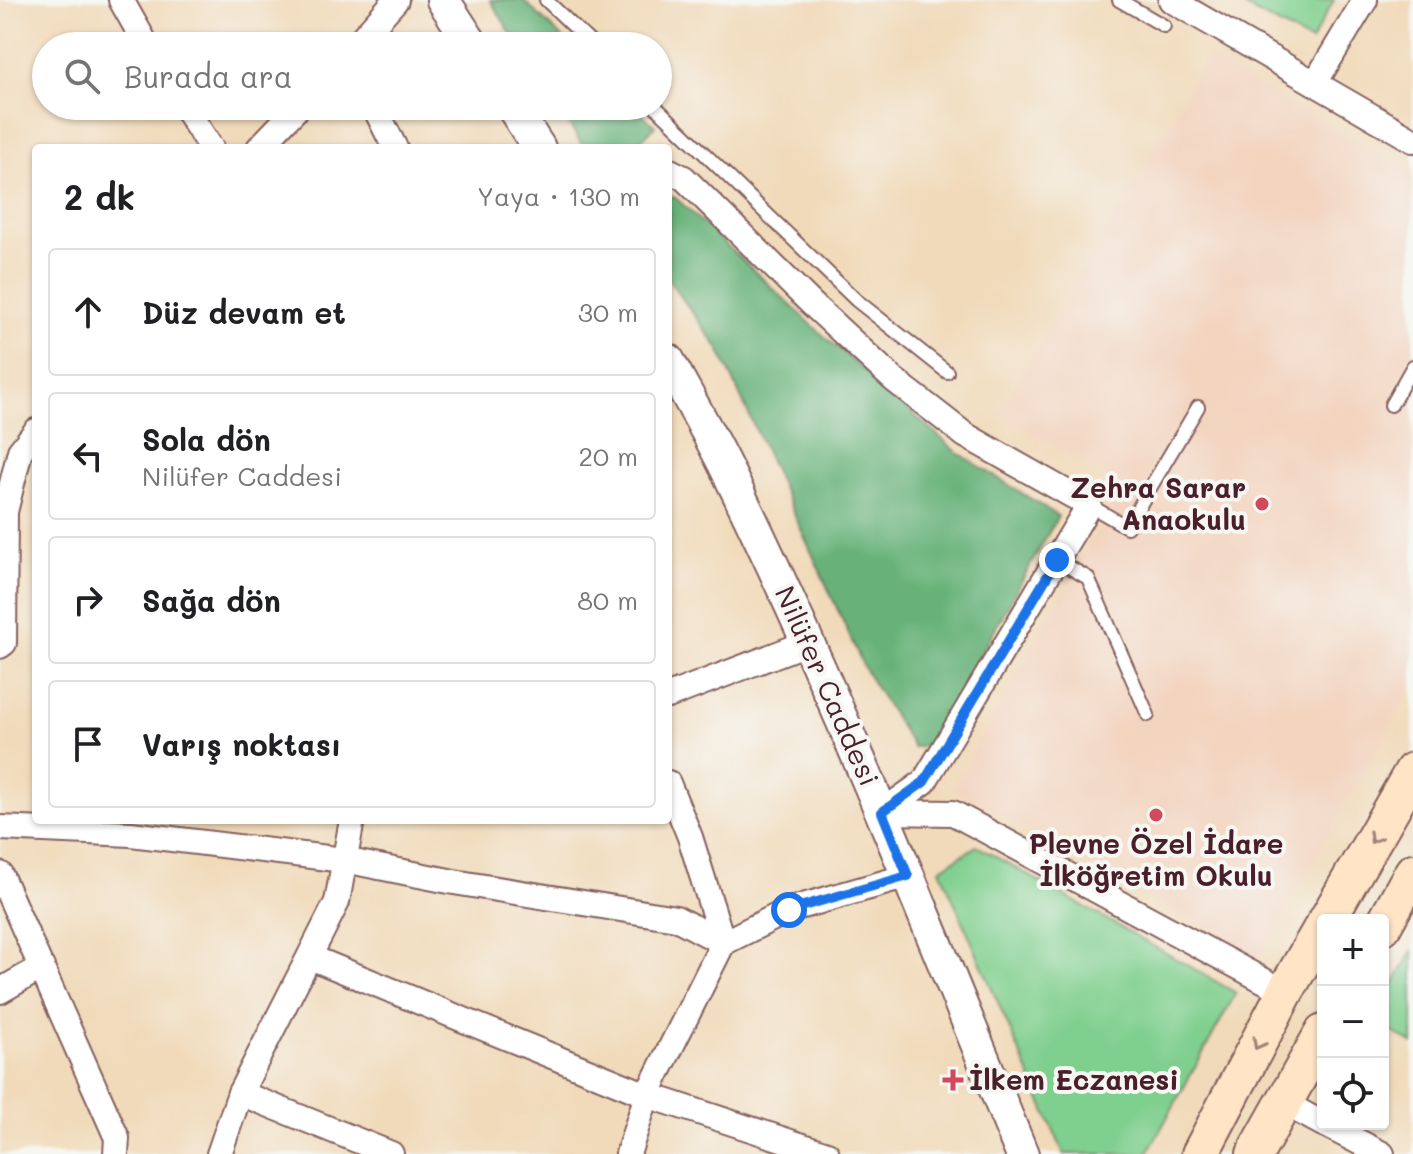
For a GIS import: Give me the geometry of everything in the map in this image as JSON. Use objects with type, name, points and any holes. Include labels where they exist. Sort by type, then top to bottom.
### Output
[{"type":"main road","points":[[1330,914],[1413,771]]},
{"type":"main road","points":[[1389,915],[1413,872]]},
{"type":"main road","points":[[1200,1154],[1317,936]]},
{"type":"main road","points":[[1255,1154],[1317,1044]]},
{"type":"street","points":[[121,0],[139,32]]},
{"type":"street","points":[[367,32],[396,0]]},
{"type":"street","points":[[443,0],[464,32]]},
{"type":"street","points":[[1171,0],[1203,8],[1315,83],[1413,140]]},
{"type":"street","points":[[1315,83],[1365,0]]},
{"type":"street","points":[[193,120],[208,144]]},
{"type":"street","points":[[263,144],[286,120]]},
{"type":"street","points":[[381,120],[393,144]]},
{"type":"street","points":[[521,120],[536,144]]},
{"type":"street","points":[[672,172],[684,178],[893,379],[965,435],[1089,505],[924,782],[882,812]]},
{"type":"street","name":"Nilüfer Caddesi","points":[[672,367],[730,476],[809,642],[1022,1154]]},
{"type":"street","points":[[0,646],[4,643],[2,576],[5,512],[20,451],[32,436]]},
{"type":"street","points":[[672,694],[809,642]]},
{"type":"street","points":[[672,793],[690,837],[723,943]]},
{"type":"street","points":[[882,812],[953,813],[1285,992]]},
{"type":"street","points":[[219,1154],[240,1093],[337,902],[351,824]]},
{"type":"street","points":[[0,828],[131,834],[344,860],[454,882],[676,918],[723,943]]},
{"type":"street","points":[[0,874],[117,1138],[116,1154]]},
{"type":"street","points":[[628,1154],[647,1095],[723,943],[789,910],[908,876]]},
{"type":"street","points":[[310,957],[647,1095],[827,1154]]},
{"type":"street","points":[[0,991],[42,967]]},
{"type":"street","points":[[240,1093],[391,1154]]},
{"type":"street","points":[[1284,1103],[1317,1121]]},
{"type":"street","points":[[1335,1130],[1382,1154]]},
{"type":"lane","points":[[546,0],[579,32]]},
{"type":"lane","points":[[1119,0],[1164,26]]},
{"type":"lane","points":[[670,120],[856,300],[947,372]]},
{"type":"lane","points":[[1391,405],[1413,366]]},
{"type":"lane","points":[[1089,505],[1127,527],[1198,407]]},
{"type":"lane","points":[[1057,560],[1088,578],[1148,715]]},
{"type":"shaded area","points":[[1207,57],[1413,173],[1413,686],[1259,958],[952,789],[1108,514],[1121,485],[999,414]]},
{"type":"green space","points":[[490,0],[523,0],[556,32],[510,32]]},
{"type":"green space","points":[[1233,0],[1334,0],[1311,42]]},
{"type":"green space","points":[[567,120],[649,120],[655,126],[638,144],[582,144]]},
{"type":"green space","points":[[672,196],[825,337],[957,452],[1058,516],[929,746],[913,747],[866,672],[719,349],[672,284]]},
{"type":"green space","points":[[977,846],[1236,993],[1147,1154],[1064,1154],[940,869]]},
{"type":"green space","points":[[1413,951],[1413,1044],[1389,1030],[1389,992]]},
{"type":"place","name":"Zehra Sarar Anaokulu","points":[[1262,504]]},
{"type":"place","name":"Plevne Özel İdare İlköğretim Okulu","points":[[1156,815]]},
{"type":"place","name":"İlkem Eczanesi","points":[[953,1080]]},
{"type":"route","points":[[789,910],[908,876],[882,812],[924,782],[1057,560]]}]
